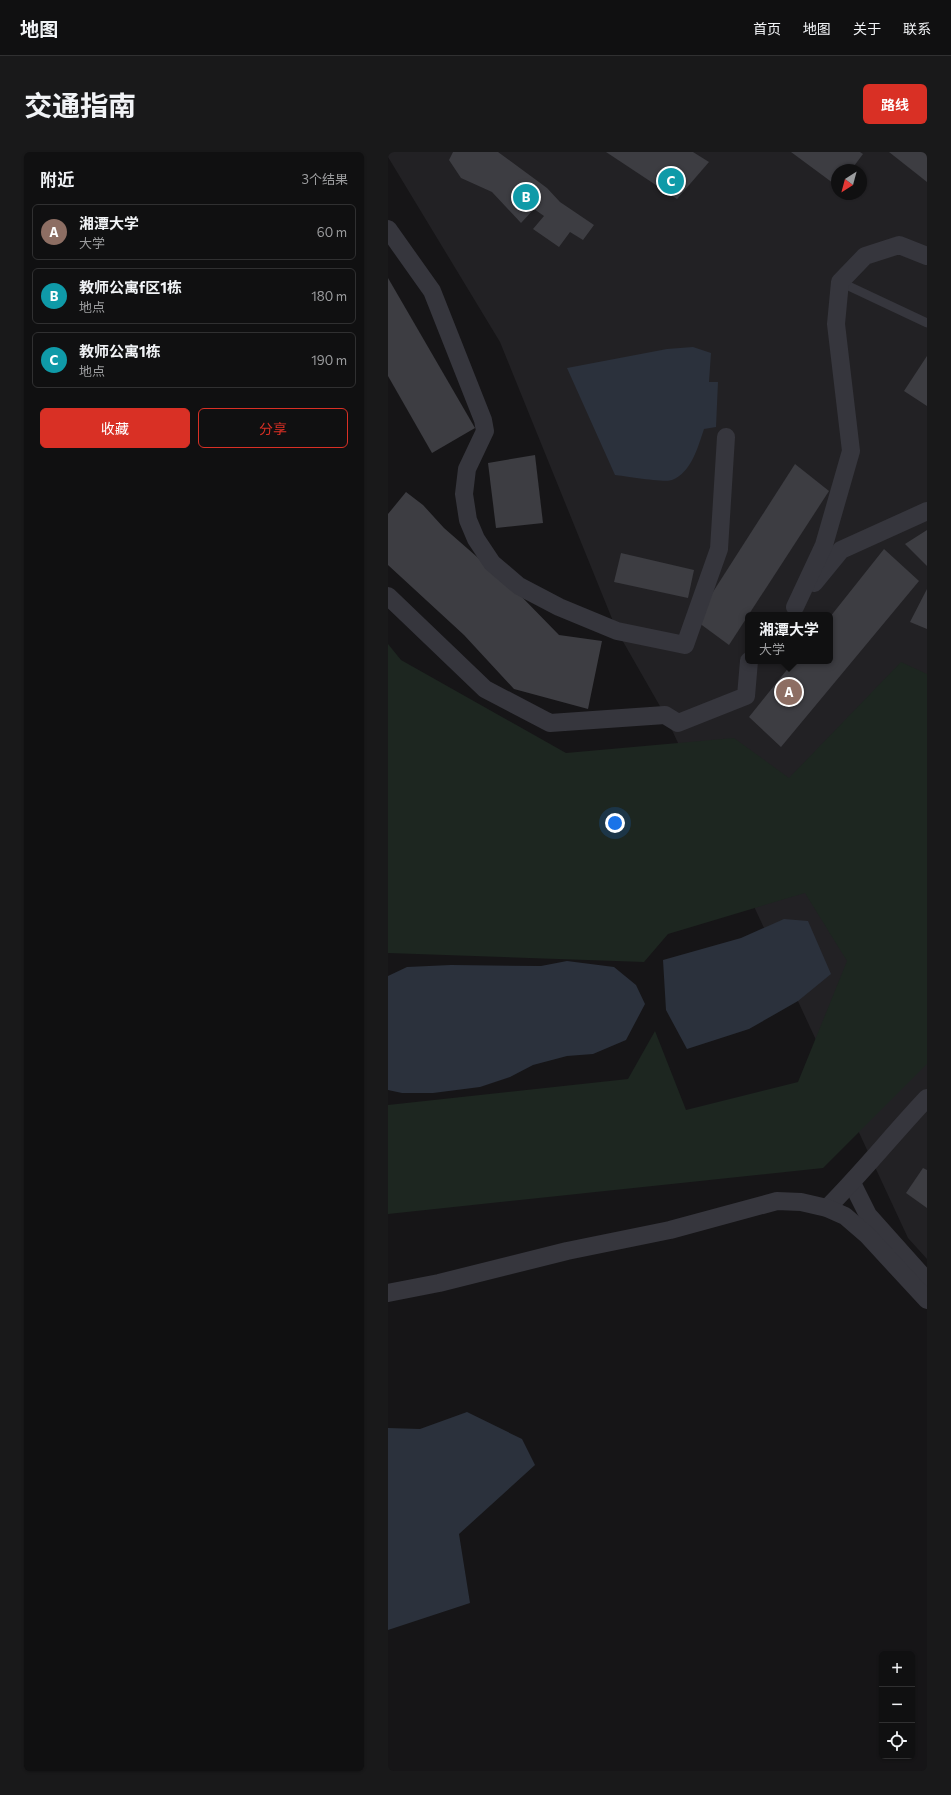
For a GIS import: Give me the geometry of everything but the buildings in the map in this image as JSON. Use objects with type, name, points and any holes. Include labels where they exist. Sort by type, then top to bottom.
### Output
[{"type":"street","points":[[388,229],[432,292],[483,420],[485,431],[467,469],[464,494],[468,520],[476,539],[492,563],[519,586],[559,607],[617,631],[685,645],[719,549],[726,437]]},
{"type":"street","points":[[791,611],[824,545],[851,451],[836,324],[840,282],[866,256],[899,245],[927,256]]},
{"type":"street","points":[[791,611],[841,550],[927,511]]},
{"type":"street","points":[[388,596],[485,689],[550,723],[665,715],[678,723],[746,696],[749,664]]},
{"type":"street","points":[[827,1208],[852,1183],[895,1132],[927,1098]]},
{"type":"street","points":[[852,1183],[868,1215],[927,1281]]},
{"type":"street","points":[[388,1293],[439,1283],[567,1251],[670,1230],[777,1202],[801,1202],[827,1208],[845,1216],[867,1235],[927,1300]]},
{"type":"lane","points":[[840,282],[927,323]]},
{"type":"shaded area","points":[[388,152],[927,152],[927,1259],[908,1238],[665,715],[617,631],[500,342],[388,157]]},
{"type":"shaded area","points":[[693,347],[711,353],[709,382],[718,382],[716,427],[704,429],[693,459],[679,477],[668,481],[615,475],[567,368],[667,349]]},
{"type":"shaded area","points":[[388,644],[401,660],[566,753],[734,738],[789,778],[901,662],[927,674],[927,1064],[823,1168],[388,1214],[388,1105],[628,1079],[655,1031],[686,1110],[798,1082],[847,961],[805,893],[668,934],[644,962],[388,953]]},
{"type":"shaded area","points":[[784,919],[808,921],[831,974],[798,1001],[749,1029],[687,1049],[666,1010],[663,960],[741,938]]},
{"type":"shaded area","points":[[567,961],[614,967],[636,985],[645,1004],[626,1040],[593,1054],[567,1056],[533,1065],[510,1077],[480,1087],[433,1093],[402,1093],[388,1090],[388,976],[407,967],[451,965],[541,966]]},
{"type":"shaded area","points":[[467,1412],[522,1439],[535,1465],[459,1534],[470,1603],[388,1630],[388,1428],[420,1429]]},
{"type":"place","name":"教师公寓1栋","points":[[671,181]]},
{"type":"place","name":"教师公寓f区1栋","points":[[526,197]]},
{"type":"place","name":"湘潭大学","points":[[789,692]]}]
